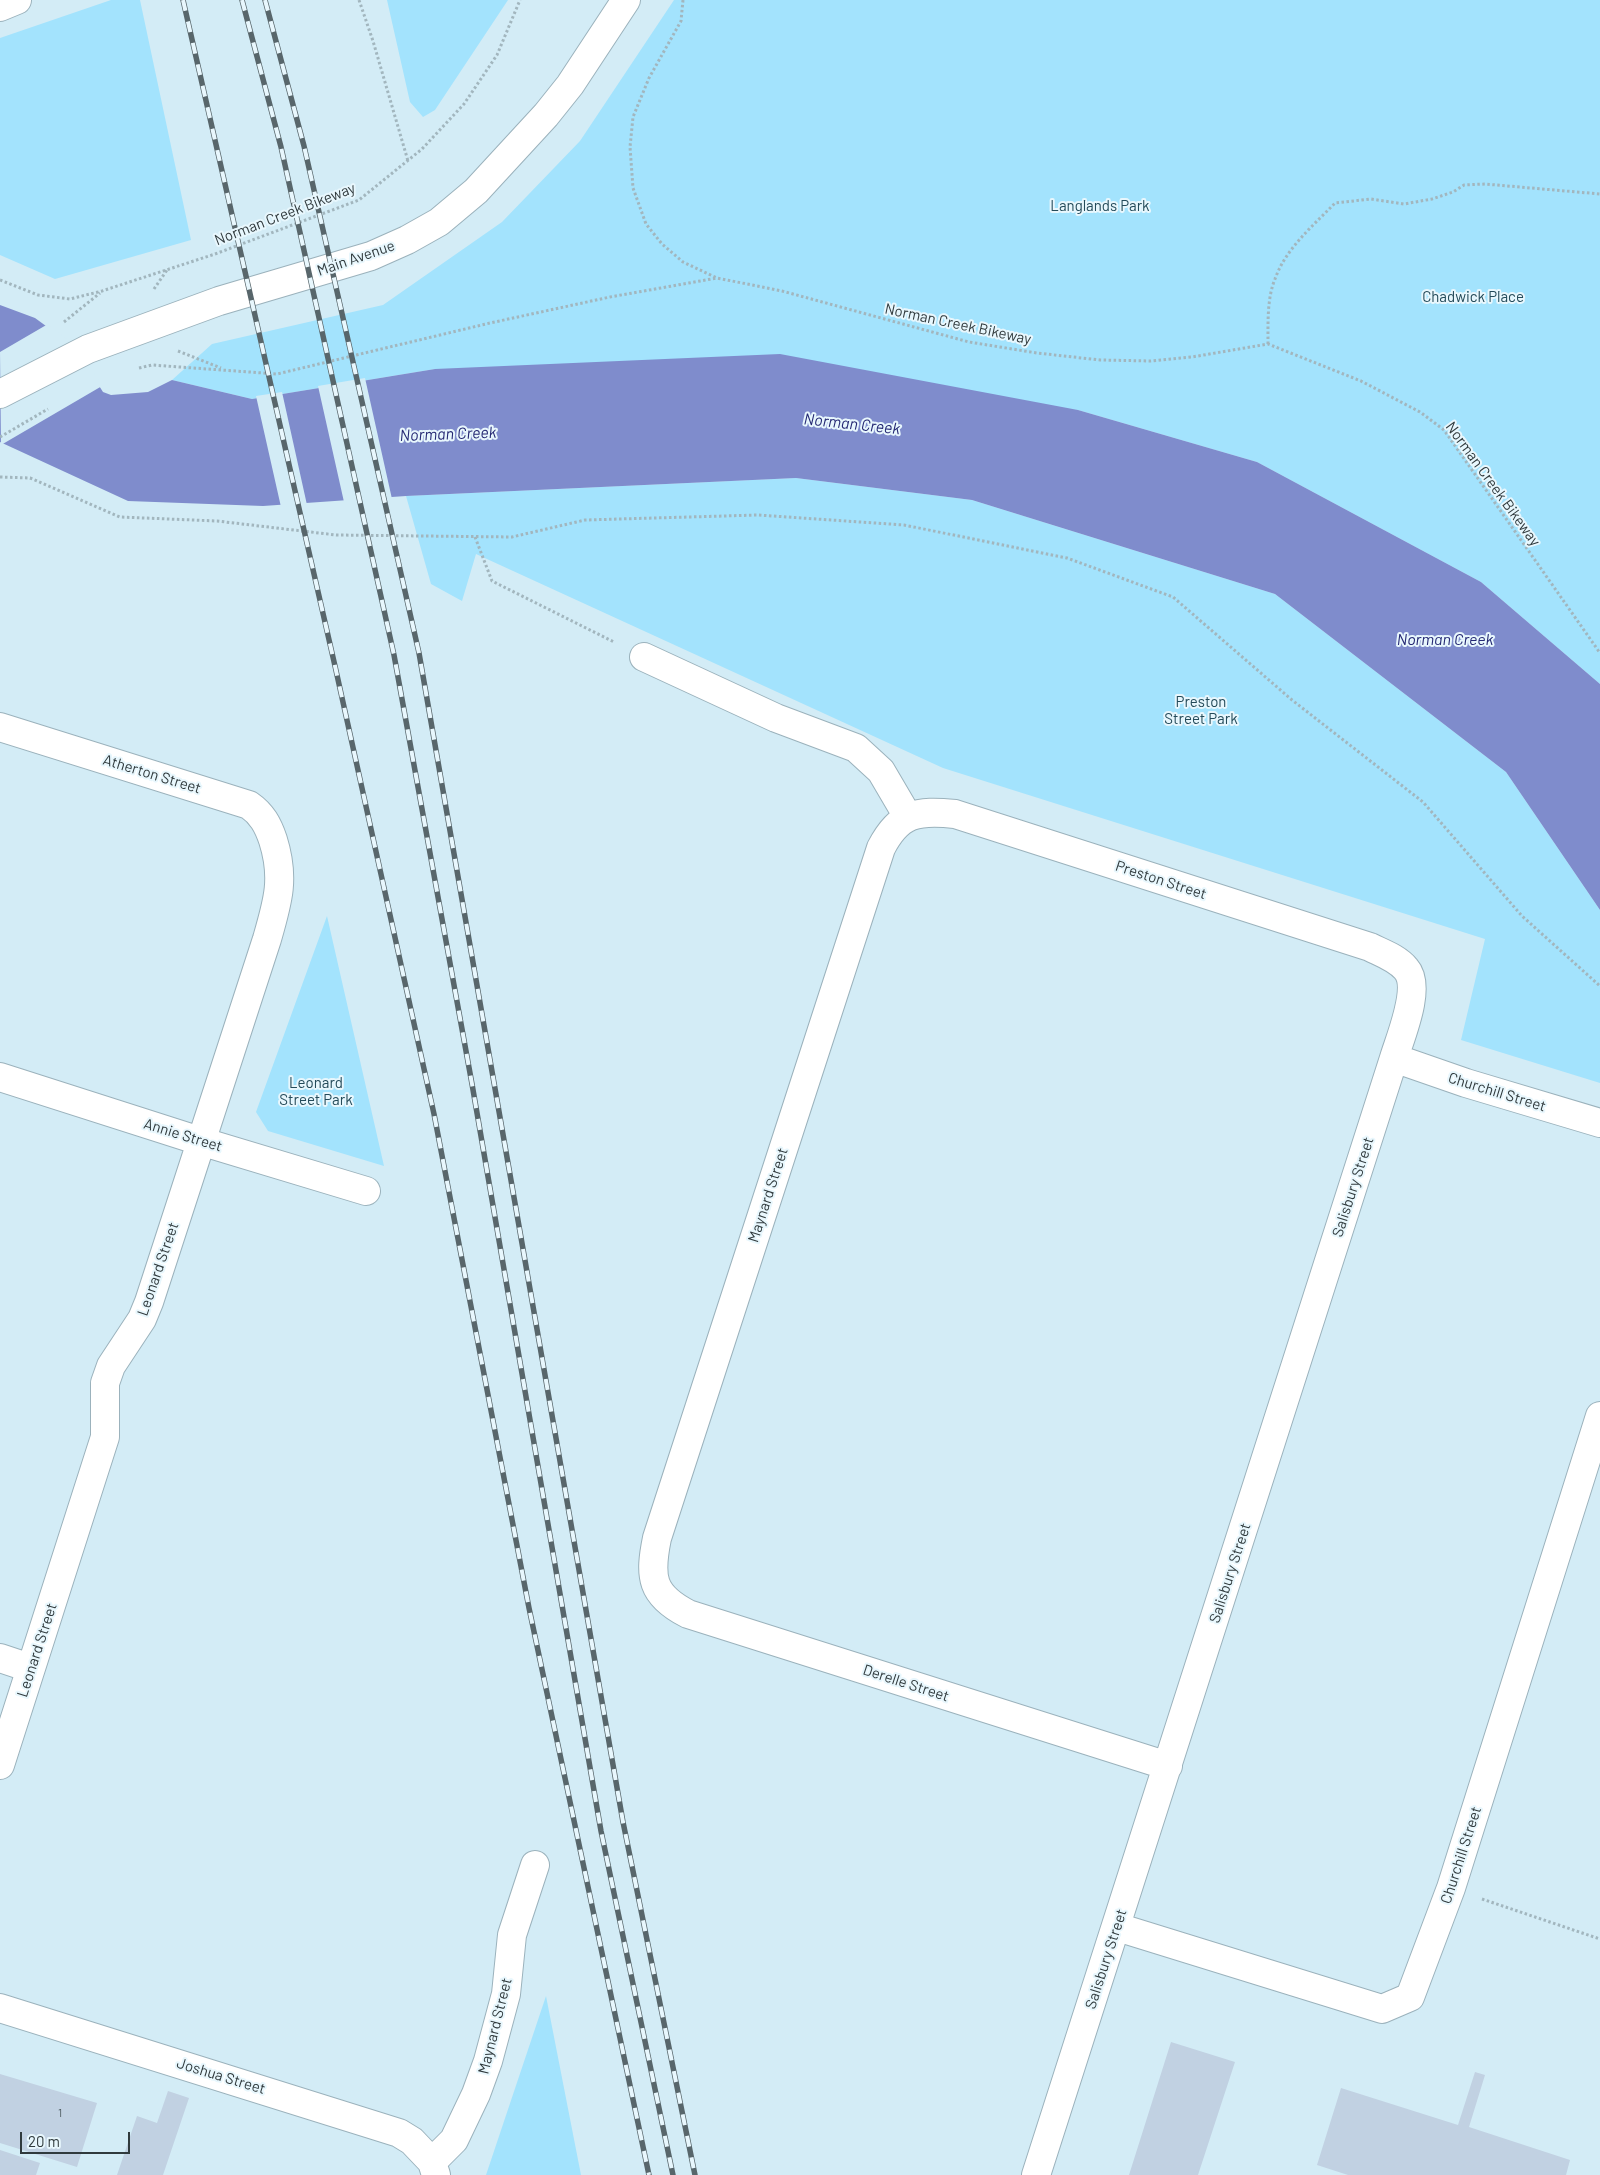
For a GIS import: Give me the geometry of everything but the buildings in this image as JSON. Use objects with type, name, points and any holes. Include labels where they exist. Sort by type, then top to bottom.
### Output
[{"type":"street","points":[[0,7],[17,0]]},
{"type":"street","name":"Main Avenue","points":[[0,394],[88,349],[219,301],[371,256],[439,222],[476,191],[546,115],[570,85],[626,0]]},
{"type":"street","points":[[644,657],[776,718],[856,748],[881,771],[908,817]]},
{"type":"street","name":"Atherton Street","points":[[0,727],[245,803],[263,816],[277,852]]},
{"type":"street","name":"Preston Street","points":[[908,817],[917,813],[955,814],[1370,947],[1387,955],[1408,970]]},
{"type":"street","name":"Maynard Street","points":[[655,1584],[652,1572],[657,1538],[881,848],[888,833],[899,822],[908,817]]},
{"type":"street","name":"Leonard Street","points":[[0,1765],[105,1437],[105,1383],[111,1366],[142,1318],[149,1302],[274,914],[280,889],[280,869],[277,852]]},
{"type":"street","name":"Salisbury Street","points":[[1036,2175],[1117,1927],[1410,1007],[1411,980],[1408,970]]},
{"type":"street","name":"Churchill Street","points":[[1394,1058],[1466,1083],[1600,1123]]},
{"type":"street","name":"Annie Street","points":[[0,1077],[200,1141],[366,1190]]},
{"type":"street","name":"Churchill Street","points":[[1117,1927],[1382,2009],[1410,1997],[1451,1888],[1600,1416]]},
{"type":"street","name":"Derelle Street","points":[[655,1584],[660,1594],[667,1601],[688,1614],[1168,1766]]},
{"type":"street","points":[[0,1658],[30,1668]]},
{"type":"street","name":"Maynard Street","points":[[434,2169],[454,2140],[476,2094],[488,2061],[506,1994],[512,1935],[535,1865]]},
{"type":"street","name":"Joshua Street","points":[[0,2008],[399,2133],[412,2141],[434,2169]]},
{"type":"path","points":[[359,0],[374,41],[408,161]]},
{"type":"path","name":"Norman Creek Bikeway","points":[[0,280],[38,296],[70,299],[102,291],[215,254],[358,200],[422,149],[464,104],[497,55],[520,0]]},
{"type":"path","name":"Norman Creek Bikeway","points":[[683,0],[681,21],[649,78],[634,117],[630,147],[633,188],[646,224],[662,244],[683,262],[718,278],[782,291],[969,342],[1037,353],[1100,360],[1150,360],[1192,357],[1268,344],[1361,381],[1420,412],[1444,430],[1600,653]]},
{"type":"path","points":[[1268,344],[1269,313],[1274,280],[1284,258],[1335,203],[1370,199],[1404,204],[1432,199],[1453,192],[1464,185],[1485,184],[1600,194]]},
{"type":"path","points":[[133,370],[152,365],[277,374],[490,323],[610,297],[718,278]]},
{"type":"path","points":[[67,319],[102,291]]},
{"type":"path","points":[[0,477],[30,478],[120,517],[216,521],[336,535],[512,537],[585,520],[749,515],[904,525],[1067,558],[1173,597],[1292,700],[1423,802],[1522,916],[1600,986]]},
{"type":"path","points":[[475,537],[492,581],[644,657]]},
{"type":"path","points":[[1451,1888],[1600,1939]]},
{"type":"green space","points":[[111,0],[140,0],[191,240],[55,279],[0,255],[0,38]]},
{"type":"green space","points":[[387,0],[508,0],[435,110],[423,117],[410,102]]},
{"type":"green space","name":"Langlands Park","points":[[674,0],[1600,0],[1600,684],[1481,582],[1257,462],[1078,410],[435,369],[252,399],[172,380],[212,344],[383,305],[502,222],[580,141]]},
{"type":"green space","name":"Preston Street Park","points":[[796,478],[972,500],[1275,594],[1506,772],[1600,910],[1600,1083],[1461,1040],[1485,939],[943,768],[476,554],[462,601],[431,584],[406,496]]},
{"type":"green space","name":"Leonard Street Park","points":[[327,916],[384,1166],[268,1131],[256,1112]]},
{"type":"green space","points":[[546,1996],[581,2175],[486,2175]]},
{"type":"water","name":"Norman Creek","points":[[0,305],[35,318],[46,326],[80,356],[103,392],[111,395],[148,392],[172,380],[252,399],[435,369],[780,354],[1078,410],[1257,462],[1481,582],[1600,684],[1600,910],[1506,772],[1275,594],[972,500],[796,478],[406,496],[263,506],[128,501],[0,442]]},
{"type":"pier","points":[[48,324],[79,349],[102,386],[1,445],[0,352]]},
{"type":"pier","points":[[365,378],[392,499],[344,502],[318,386]]},
{"type":"pier","points":[[282,392],[307,505],[281,507],[256,396]]},
{"type":"railway","points":[[183,0],[335,666],[434,1114],[529,1608],[649,2175]]},
{"type":"railway","points":[[242,0],[281,147],[394,655],[472,1084],[601,1831],[673,2175]]},
{"type":"railway","points":[[265,0],[304,146],[419,653],[623,1822],[695,2175]]},
{"type":"park label","name":"Chadwick Place","points":[[1473,297]]}]
